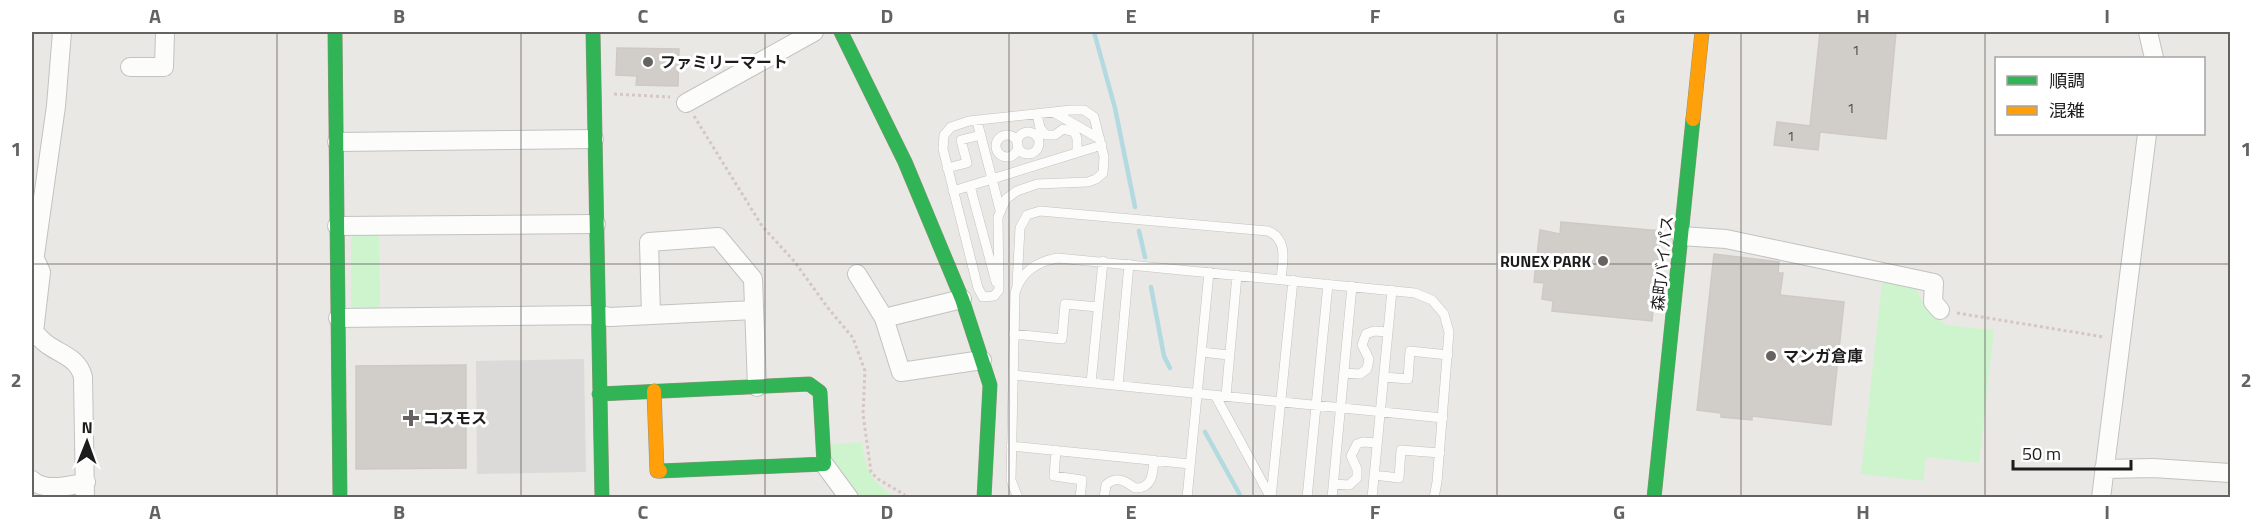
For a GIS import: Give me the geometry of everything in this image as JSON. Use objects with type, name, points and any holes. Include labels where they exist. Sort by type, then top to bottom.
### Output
[{"type":"street","points":[[32,480],[38,485],[86,490],[83,468],[83,377],[75,361],[46,345],[34,332],[41,272],[33,266],[56,106],[62,32]]},
{"type":"street","points":[[130,67],[164,67],[165,32]]},
{"type":"street","points":[[335,32],[340,498]]},
{"type":"street","points":[[593,32],[602,498]]},
{"type":"street","points":[[686,103],[813,32]]},
{"type":"street","points":[[841,32],[905,162],[962,299],[990,385],[984,498]]},
{"type":"street","name":"森町バイパス","points":[[1654,498],[1702,32]]},
{"type":"street","points":[[2148,32],[2154,57]]},
{"type":"street","points":[[2101,498],[2147,135]]},
{"type":"street","points":[[337,142],[594,139]]},
{"type":"street","points":[[337,226],[596,224]]},
{"type":"street","points":[[1681,236],[1726,239],[1934,283],[1933,302],[1940,310]]},
{"type":"street","points":[[651,315],[649,242],[718,237],[753,279],[757,387]]},
{"type":"street","points":[[857,274],[884,318],[901,372],[982,360]]},
{"type":"street","points":[[884,318],[962,299]]},
{"type":"street","points":[[338,318],[597,315],[610,317],[754,310]]},
{"type":"street","points":[[599,393],[809,384],[820,392],[824,464],[849,498]]},
{"type":"street","points":[[654,391],[657,471],[824,464]]},
{"type":"street","points":[[2104,469],[2153,468],[2230,473]]},
{"type":"lane","points":[[1071,110],[1088,112],[1094,117],[1101,142],[1103,173],[1088,182],[1032,185],[1011,195],[1000,210],[997,222],[998,292],[986,298],[979,292],[947,168],[942,144],[944,135],[957,124],[1037,114],[1071,110]]},
{"type":"lane","points":[[1053,112],[1101,142]]},
{"type":"lane","points":[[1037,114],[1040,128],[1046,135],[1055,135],[1063,129],[1074,132],[1077,138],[1077,152]]},
{"type":"lane","points":[[1025,115],[1027,133]]},
{"type":"lane","points":[[1004,118],[1005,135]]},
{"type":"lane","points":[[977,121],[1000,210]]},
{"type":"lane","points":[[1017,144],[1017,150],[1013,155],[1006,157],[1000,154],[996,144],[999,138],[1005,135],[1014,138],[1017,144],[1024,153],[1029,154],[1037,150],[1039,144],[1032,133],[1027,133],[1020,137],[1017,144]]},
{"type":"lane","points":[[947,168],[967,163],[961,140],[981,135]]},
{"type":"lane","points":[[953,191],[1077,152],[1101,142]]},
{"type":"lane","points":[[970,186],[998,292]]},
{"type":"lane","points":[[1018,498],[1011,480],[1014,304],[1020,228],[1028,215],[1040,211],[1268,231],[1274,234],[1282,245],[1281,279]]},
{"type":"lane","points":[[1017,287],[1032,267],[1051,259],[1070,258],[1423,295],[1444,314],[1449,332],[1440,453],[1434,498]]},
{"type":"lane","points":[[1091,383],[1103,261]]},
{"type":"lane","points":[[1118,386],[1129,264]]},
{"type":"lane","points":[[1187,498],[1209,272]]},
{"type":"lane","points":[[1226,396],[1237,275]]},
{"type":"lane","points":[[1271,498],[1293,280]]},
{"type":"lane","points":[[1307,498],[1328,284]]},
{"type":"lane","points":[[1332,498],[1352,286]]},
{"type":"lane","points":[[1372,498],[1392,290]]},
{"type":"lane","points":[[1013,334],[1062,339],[1065,304],[1098,307]]},
{"type":"lane","points":[[1344,373],[1360,374],[1367,369],[1369,359],[1362,345],[1366,334],[1374,330],[1388,332]]},
{"type":"lane","points":[[1384,377],[1408,380],[1410,351],[1448,355]]},
{"type":"lane","points":[[1201,352],[1229,355]]},
{"type":"lane","points":[[1012,375],[1443,418]]},
{"type":"lane","points":[[1215,395],[1271,498]]},
{"type":"lane","points":[[1334,484],[1349,485],[1357,478],[1357,469],[1351,456],[1357,444],[1377,443]]},
{"type":"lane","points":[[1011,446],[1190,464]]},
{"type":"lane","points":[[1056,450],[1054,476],[1082,480],[1080,498]]},
{"type":"lane","points":[[1374,475],[1398,478],[1401,450],[1440,453]]},
{"type":"lane","points":[[1104,498],[1106,485],[1115,480],[1123,480],[1134,488],[1146,486],[1152,477],[1154,460]]},
{"type":"path","points":[[594,93],[683,98],[762,226],[794,261],[853,338],[865,371],[863,414],[871,472],[878,479],[905,495]]},
{"type":"path","points":[[1940,310],[2120,339]]},
{"type":"green space","points":[[379,232],[380,310],[357,310],[351,306],[351,239],[356,233]]},
{"type":"green space","points":[[1882,283],[1915,286],[1926,310],[1946,325],[1994,330],[1979,463],[1926,457],[1923,481],[1861,474]]},
{"type":"green space","points":[[862,442],[865,460],[871,474],[880,486],[894,497],[855,497],[831,463],[830,444]]},
{"type":"shaded area","points":[[584,359],[586,472],[477,474],[476,361]]},
{"type":"building","points":[[1820,32],[1896,32],[1886,139],[1820,132],[1818,150],[1774,145],[1777,122],[1810,126]]},
{"type":"building","name":"ファミリーマート","points":[[617,48],[679,49],[678,86],[636,85],[637,76],[616,75]]},
{"type":"building","name":"RUNEX PARK","points":[[1561,222],[1661,231],[1652,321],[1552,311],[1553,301],[1542,299],[1544,283],[1534,282],[1540,230],[1560,234]]},
{"type":"building","name":"マンガ倉庫","points":[[1714,254],[1779,262],[1778,273],[1783,273],[1780,295],[1844,302],[1831,425],[1752,416],[1752,420],[1721,417],[1721,413],[1697,410]]},
{"type":"building","points":[[466,365],[466,468],[356,469],[356,366]]},
{"type":"waterway","points":[[1094,32],[1115,108],[1135,207]]},
{"type":"waterway","points":[[1139,231],[1145,257]]},
{"type":"waterway","points":[[1151,287],[1164,356],[1170,368]]},
{"type":"waterway","points":[[1205,432],[1240,495]]},
{"type":"traffic: fast","points":[[335,32],[340,498]]},
{"type":"traffic: fast","points":[[593,32],[602,498]]},
{"type":"traffic: fast","points":[[841,32],[905,162],[962,299],[990,385],[984,498]]},
{"type":"traffic: fast","points":[[1654,498],[1693,119]]},
{"type":"traffic: fast","points":[[599,394],[809,384],[820,392],[824,464],[660,471]]},
{"type":"traffic: slow","points":[[1693,119],[1702,32]]},
{"type":"traffic: slow","points":[[654,391],[657,471],[660,471]]},
{"type":"place","name":"ファミリーマート","points":[[648,62]]},
{"type":"place","name":"RUNEX PARK","points":[[1603,261]]},
{"type":"place","name":"マンガ倉庫","points":[[1771,356]]},
{"type":"place","name":"コスモス","points":[[411,418]]}]
